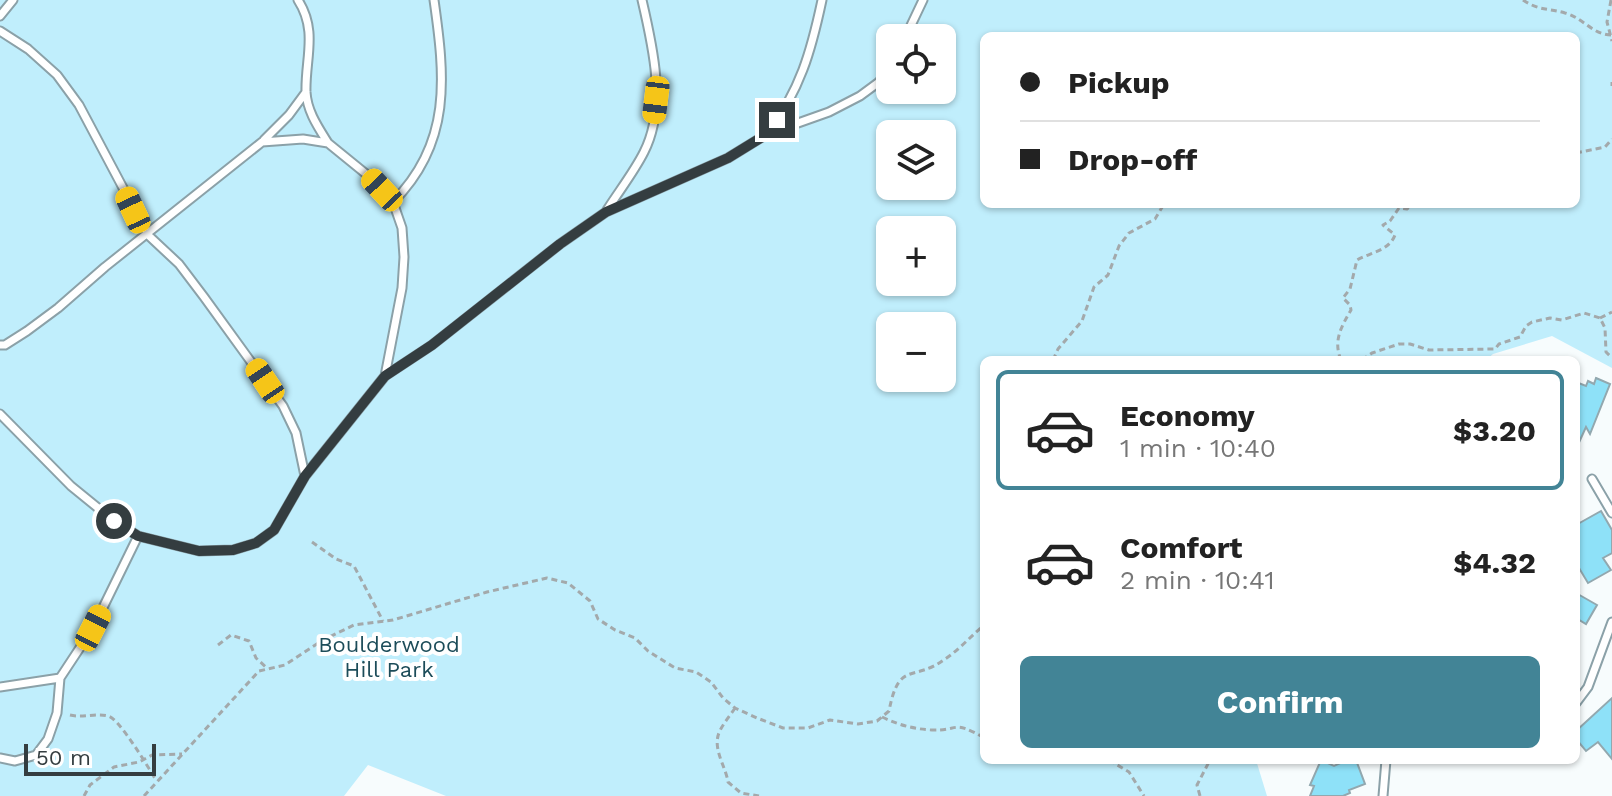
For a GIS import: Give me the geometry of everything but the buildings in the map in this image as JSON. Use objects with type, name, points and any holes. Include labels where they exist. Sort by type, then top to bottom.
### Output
[{"type":"lane","points":[[0,16],[13,0]]},
{"type":"lane","points":[[298,0],[309,32],[306,92],[313,119],[328,143],[371,178],[393,202],[402,228],[402,288],[385,376]]},
{"type":"lane","points":[[393,202],[409,186],[426,160],[437,131],[441,54],[434,0]]},
{"type":"lane","points":[[606,212],[644,153],[653,128],[656,100],[654,66],[642,0]]},
{"type":"lane","points":[[767,134],[788,105],[802,76],[822,0]]},
{"type":"lane","points":[[912,24],[923,0]]},
{"type":"lane","points":[[0,31],[28,49],[79,105],[148,235],[179,264],[283,406],[296,433],[305,476]]},
{"type":"lane","points":[[0,414],[71,486],[138,536],[199,551],[233,550],[256,543],[274,530],[305,476],[385,376],[432,345],[560,244],[606,212],[728,158],[767,134],[829,112],[876,84]]},
{"type":"lane","points":[[2,347],[58,308],[262,142],[289,115],[306,92]]},
{"type":"lane","points":[[262,142],[303,139],[328,143]]},
{"type":"lane","points":[[1592,479],[1612,513]]},
{"type":"lane","points":[[0,758],[15,761],[36,755],[48,739],[57,713],[60,678],[93,628],[138,536]]},
{"type":"lane","points":[[1580,698],[1588,687],[1612,622]]},
{"type":"lane","points":[[0,687],[60,678]]},
{"type":"lane","points":[[1383,796],[1386,764]]},
{"type":"path","points":[[1523,0],[1549,12],[1566,13],[1602,35],[1611,35]]},
{"type":"path","points":[[1611,0],[1607,22],[1612,41]]},
{"type":"path","points":[[1580,152],[1605,147],[1612,139]]},
{"type":"path","points":[[1055,356],[1082,321],[1094,287],[1108,275],[1119,246],[1129,233],[1155,219],[1162,208]]},
{"type":"path","points":[[1340,356],[1336,346],[1341,322],[1351,310],[1343,298],[1350,289],[1357,260],[1386,248],[1395,235],[1383,225],[1399,208]]},
{"type":"path","points":[[1368,356],[1399,344],[1429,350],[1495,349],[1499,344],[1520,337],[1532,322],[1550,318],[1562,320],[1584,313],[1600,318],[1612,312]]},
{"type":"path","points":[[1600,318],[1605,328],[1606,352],[1612,358]]},
{"type":"path","points":[[312,542],[336,559],[354,566],[383,621]]},
{"type":"path","points":[[144,796],[259,671],[285,665],[323,640],[354,625],[383,621],[547,578],[568,583],[590,601],[598,619],[635,638],[648,651],[675,668],[696,672],[711,682],[735,708],[783,728],[808,728],[830,720],[858,724],[877,721],[889,711],[893,688],[900,677],[943,662],[980,629]]},
{"type":"path","points":[[218,645],[231,635],[249,641],[256,658],[268,669]]},
{"type":"path","points":[[735,708],[718,736],[718,749],[728,782],[741,793],[759,796]]},
{"type":"path","points":[[57,713],[111,716],[122,726],[156,780]]},
{"type":"path","points":[[882,717],[905,727],[936,730],[961,725],[980,735]]},
{"type":"path","points":[[84,796],[90,785],[114,767],[152,755],[182,754]]},
{"type":"path","points":[[1116,764],[1129,772],[1144,796]]},
{"type":"path","points":[[1200,796],[1197,785],[1208,764]]},
{"type":"green space","name":"Boulderwood Hill Park","points":[[0,0],[1612,0],[1612,368],[1552,336],[1491,356],[980,356],[980,764],[1257,764],[1267,796],[446,796],[368,765],[344,796],[0,796]]},
{"type":"route","points":[[114,521],[138,536],[199,551],[233,550],[256,543],[274,530],[305,476],[385,376],[432,345],[560,244],[606,212],[728,158],[767,134],[777,120]]}]
